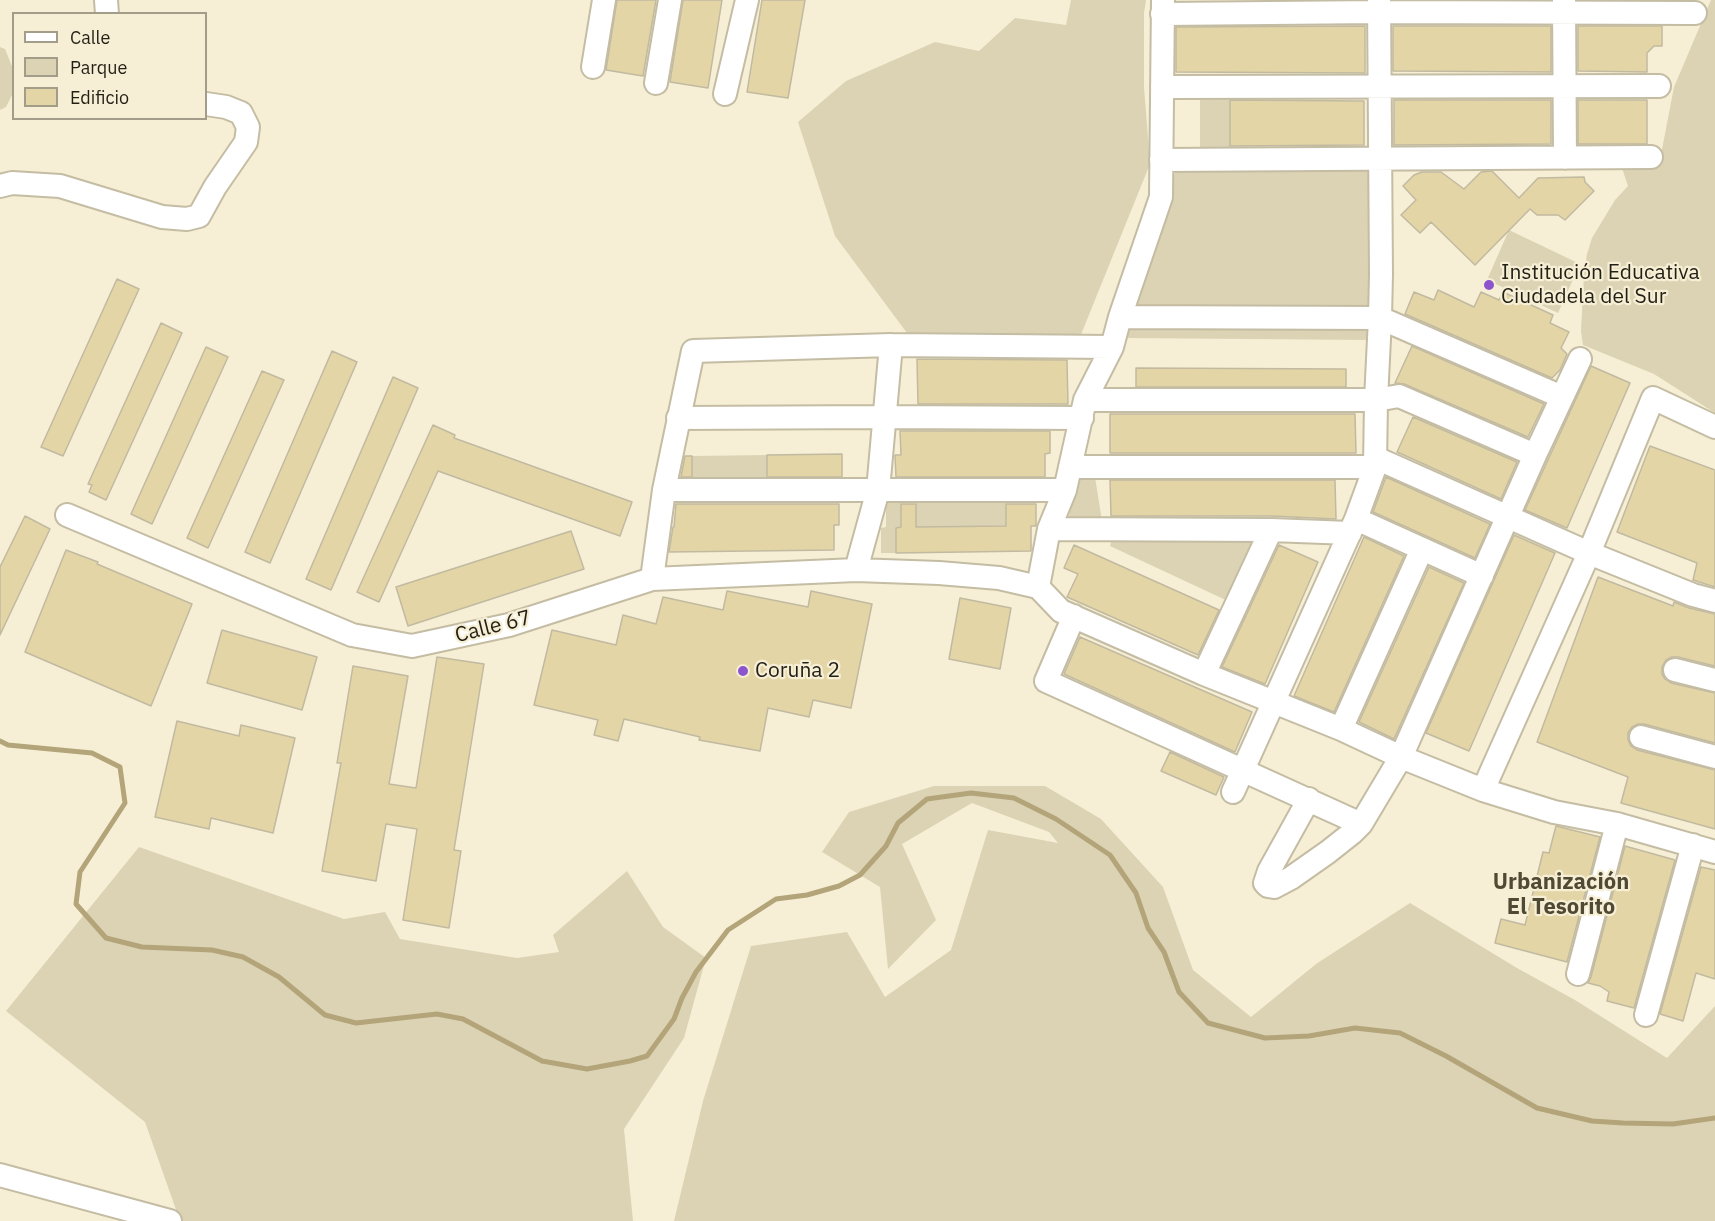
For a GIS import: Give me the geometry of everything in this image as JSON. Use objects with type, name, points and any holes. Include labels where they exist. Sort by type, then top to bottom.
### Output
[{"type":"street","points":[[593,68],[604,0]]},
{"type":"street","points":[[656,83],[670,0]]},
{"type":"street","points":[[725,93],[747,0]]},
{"type":"street","points":[[1233,792],[1353,526],[1376,462],[1380,318],[1379,6]]},
{"type":"street","points":[[1564,6],[1565,158]]},
{"type":"street","points":[[1695,13],[1564,6],[1163,7],[1161,197],[1112,347],[1083,409],[1065,490],[1049,530],[1038,587],[1061,611],[1204,674],[1484,790],[1554,812],[1617,824],[1715,852]]},
{"type":"street","points":[[1162,87],[1659,86]]},
{"type":"street","points":[[0,186],[12,183],[60,186],[162,217],[187,219],[199,216],[215,187],[246,142],[248,127],[241,113],[226,107],[207,104]]},
{"type":"street","points":[[1161,160],[1651,158]]},
{"type":"street","points":[[1120,317],[1380,318],[1562,397]]},
{"type":"street","points":[[652,579],[664,490],[693,351],[891,345],[1112,347]]},
{"type":"street","points":[[856,570],[878,490],[891,345]]},
{"type":"street","points":[[1309,799],[1269,871],[1265,883],[1268,886],[1274,887],[1291,879],[1361,824],[1401,757],[1580,359]]},
{"type":"street","points":[[678,418],[884,417],[1376,400],[1399,396],[1535,455]]},
{"type":"street","points":[[1484,790],[1589,553],[1653,398],[1715,427]]},
{"type":"street","points":[[1070,467],[1376,462],[1509,516],[1589,553],[1693,595],[1715,600]]},
{"type":"street","points":[[664,490],[1065,490]]},
{"type":"street","name":"Calle 67","points":[[67,515],[352,634],[412,646],[508,625],[652,579],[856,570],[999,578],[1038,587]]},
{"type":"street","points":[[1049,530],[1270,530],[1353,526],[1422,549],[1482,576]]},
{"type":"street","points":[[1204,674],[1270,530]]},
{"type":"street","points":[[1341,729],[1422,549]]},
{"type":"street","points":[[1074,616],[1046,681],[1361,824]]},
{"type":"street","points":[[1675,670],[1715,680]]},
{"type":"street","points":[[1641,738],[1715,757]]},
{"type":"street","points":[[1578,974],[1617,824]]},
{"type":"street","points":[[1646,1015],[1693,845]]},
{"type":"street","points":[[0,1175],[170,1221]]},
{"type":"green space","points":[[1071,0],[1146,0],[1144,87],[1150,164],[1080,337],[907,333],[835,236],[798,122],[846,81],[935,42],[979,51],[1015,18],[1066,25]]},
{"type":"green space","points":[[1711,0],[1715,0],[1715,413],[1654,374],[1583,345],[1581,331],[1584,274],[1592,238],[1615,200],[1628,186],[1620,162],[1659,165],[1674,87]]},
{"type":"green space","points":[[0,47],[5,49],[12,66],[12,95],[6,107],[0,110]]},
{"type":"green space","points":[[1200,100],[1230,100],[1230,152],[1200,152]]},
{"type":"green space","points":[[1369,164],[1372,340],[1124,338],[1176,169]]},
{"type":"green space","points":[[1509,230],[1580,264],[1558,313],[1487,280]]},
{"type":"green space","points":[[767,455],[767,480],[692,481],[692,456]]},
{"type":"green space","points":[[1094,471],[1103,527],[1068,521],[1078,473]]},
{"type":"green space","points":[[1006,501],[1006,527],[971,527],[971,552],[956,552],[956,527],[916,527],[916,502]]},
{"type":"green space","points":[[886,502],[901,502],[901,527],[896,528],[896,553],[881,553],[881,528],[886,527]]},
{"type":"green space","points":[[1113,535],[1259,536],[1232,603],[1110,546]]},
{"type":"green space","points":[[934,786],[1045,786],[1101,819],[1163,887],[1193,970],[1251,1017],[1316,964],[1410,903],[1517,968],[1575,1000],[1667,1058],[1715,1006],[1715,1221],[674,1221],[703,1101],[751,946],[847,932],[885,997],[951,950],[988,830],[1058,843],[1049,832],[972,803],[902,844],[936,920],[888,969],[880,887],[822,852],[849,812]]},
{"type":"green space","points":[[139,847],[344,919],[385,912],[400,939],[517,958],[559,952],[553,935],[627,871],[663,927],[706,958],[684,1038],[624,1129],[633,1221],[180,1221],[145,1122],[6,1011]]},
{"type":"building","points":[[617,0],[656,0],[643,76],[606,70]]},
{"type":"building","points":[[683,0],[722,0],[708,88],[670,82]]},
{"type":"building","points":[[762,0],[805,0],[788,98],[747,92]]},
{"type":"building","points":[[1365,26],[1365,73],[1176,72],[1176,27]]},
{"type":"building","points":[[1393,26],[1551,26],[1551,72],[1393,71]]},
{"type":"building","points":[[1578,26],[1662,26],[1662,46],[1654,46],[1647,53],[1647,72],[1578,71]]},
{"type":"building","points":[[1230,100],[1364,101],[1364,145],[1230,146]]},
{"type":"building","points":[[1394,100],[1551,100],[1551,144],[1394,145]]},
{"type":"building","points":[[1578,100],[1647,100],[1647,144],[1578,144]]},
{"type":"building","points":[[1492,171],[1519,198],[1538,178],[1584,177],[1585,182],[1594,191],[1565,220],[1558,215],[1537,215],[1530,209],[1475,265],[1431,222],[1420,233],[1401,215],[1416,200],[1403,186],[1414,175],[1422,172],[1441,172],[1464,189],[1481,172]]},
{"type":"building","points":[[117,279],[139,289],[63,456],[41,447]]},
{"type":"building","points":[[1438,290],[1474,307],[1481,292],[1499,300],[1503,292],[1553,315],[1550,323],[1569,332],[1561,348],[1567,354],[1560,370],[1552,378],[1405,314],[1414,292],[1434,300]]},
{"type":"building","points":[[161,323],[182,333],[106,500],[89,492],[92,485],[88,484]]},
{"type":"building","points":[[1412,346],[1544,404],[1528,437],[1404,384],[1395,383]]},
{"type":"building","points":[[206,347],[228,357],[152,524],[131,514]]},
{"type":"building","points":[[332,351],[357,362],[270,563],[245,552]]},
{"type":"building","points":[[917,359],[1067,360],[1068,404],[918,404]]},
{"type":"building","points":[[1591,366],[1630,383],[1567,528],[1525,510]]},
{"type":"building","points":[[1136,368],[1346,369],[1346,387],[1136,387]]},
{"type":"building","points":[[262,371],[284,380],[208,548],[187,538]]},
{"type":"building","points":[[393,377],[418,388],[331,590],[306,579]]},
{"type":"building","points":[[1110,414],[1355,414],[1356,453],[1110,453]]},
{"type":"building","points":[[1413,417],[1517,462],[1501,499],[1397,452]]},
{"type":"building","points":[[433,425],[455,435],[454,438],[632,502],[620,536],[438,471],[379,602],[357,592]]},
{"type":"building","points":[[900,431],[1050,431],[1050,453],[1045,454],[1045,477],[896,477],[895,455],[901,455]]},
{"type":"building","points":[[1650,446],[1715,470],[1715,587],[1693,580],[1697,563],[1617,532]]},
{"type":"building","points":[[842,454],[842,477],[767,477],[767,455]]},
{"type":"building","points":[[685,456],[692,456],[692,477],[681,477]]},
{"type":"building","points":[[1386,477],[1490,524],[1475,558],[1373,512]]},
{"type":"building","points":[[1110,480],[1335,480],[1336,519],[1271,516],[1111,516]]},
{"type":"building","points":[[676,504],[839,504],[839,525],[834,525],[834,550],[669,552]]},
{"type":"building","points":[[901,504],[916,504],[916,527],[1006,526],[1006,504],[1036,504],[1036,526],[1031,526],[1031,551],[896,553],[896,528],[901,527]]},
{"type":"building","points":[[25,516],[50,529],[0,635],[0,567]]},
{"type":"building","points":[[571,531],[584,569],[408,626],[396,587]]},
{"type":"building","points":[[1514,535],[1555,553],[1469,751],[1426,733]]},
{"type":"building","points":[[1364,537],[1404,556],[1334,712],[1294,696]]},
{"type":"building","points":[[1074,545],[1219,610],[1198,655],[1067,597],[1078,574],[1064,568]]},
{"type":"building","points":[[1279,545],[1318,562],[1265,684],[1222,667]]},
{"type":"building","points":[[66,550],[192,604],[151,706],[25,652]]},
{"type":"building","points":[[1429,567],[1464,583],[1394,739],[1359,722]]},
{"type":"building","points":[[1598,577],[1673,606],[1674,602],[1715,614],[1715,666],[1672,657],[1666,660],[1662,667],[1662,674],[1671,683],[1715,693],[1715,743],[1644,724],[1632,727],[1628,733],[1628,740],[1637,750],[1715,770],[1715,829],[1621,803],[1628,777],[1537,742]]},
{"type":"building","points":[[727,591],[808,607],[811,591],[872,604],[851,708],[813,700],[809,717],[768,708],[760,751],[699,740],[700,737],[624,719],[618,741],[594,735],[598,720],[534,705],[552,630],[616,645],[623,615],[656,624],[663,597],[723,610]]},
{"type":"building","points":[[960,598],[1011,608],[1000,669],[949,659]]},
{"type":"building","points":[[222,630],[317,657],[302,710],[207,683]]},
{"type":"building","points":[[1080,637],[1252,712],[1235,752],[1064,674]]},
{"type":"building","points":[[437,657],[484,664],[454,850],[461,851],[449,928],[403,920],[417,829],[386,824],[376,881],[322,871],[341,763],[337,763],[353,666],[408,676],[389,784],[416,788]]},
{"type":"building","points":[[177,721],[239,736],[241,725],[295,738],[273,833],[211,818],[209,829],[155,817]]},
{"type":"building","points":[[1170,752],[1224,777],[1216,795],[1161,771]]},
{"type":"building","points":[[1556,826],[1600,837],[1567,962],[1495,943],[1501,919],[1525,925],[1543,852],[1549,853]]},
{"type":"building","points":[[1625,846],[1675,860],[1634,1008],[1607,1001],[1609,992],[1600,986],[1588,983]]},
{"type":"building","points":[[1701,867],[1715,870],[1715,979],[1696,973],[1683,1021],[1660,1014]]},
{"type":"waterway","points":[[0,741],[8,745],[92,753],[120,767],[125,803],[80,872],[76,904],[106,938],[142,947],[212,950],[243,957],[279,977],[325,1015],[356,1023],[437,1014],[463,1019],[542,1061],[587,1069],[647,1056],[674,1019],[696,972],[728,930],[776,899],[807,895],[839,886],[860,875],[886,846],[898,823],[927,799],[971,793],[1014,798],[1056,819],[1110,855],[1136,893],[1148,928],[1164,952],[1179,992],[1208,1023],[1265,1038],[1309,1036],[1355,1028],[1400,1033],[1446,1056],[1537,1108],[1592,1121],[1673,1124],[1715,1118]]},
{"type":"place","name":"Institución Educativa Ciudadela del Sur","points":[[1489,285]]},
{"type":"place","name":"Coruña 2","points":[[743,671]]},
{"type":"district","name":"Urbanización El Tesorito","points":[[1561,896]]}]
